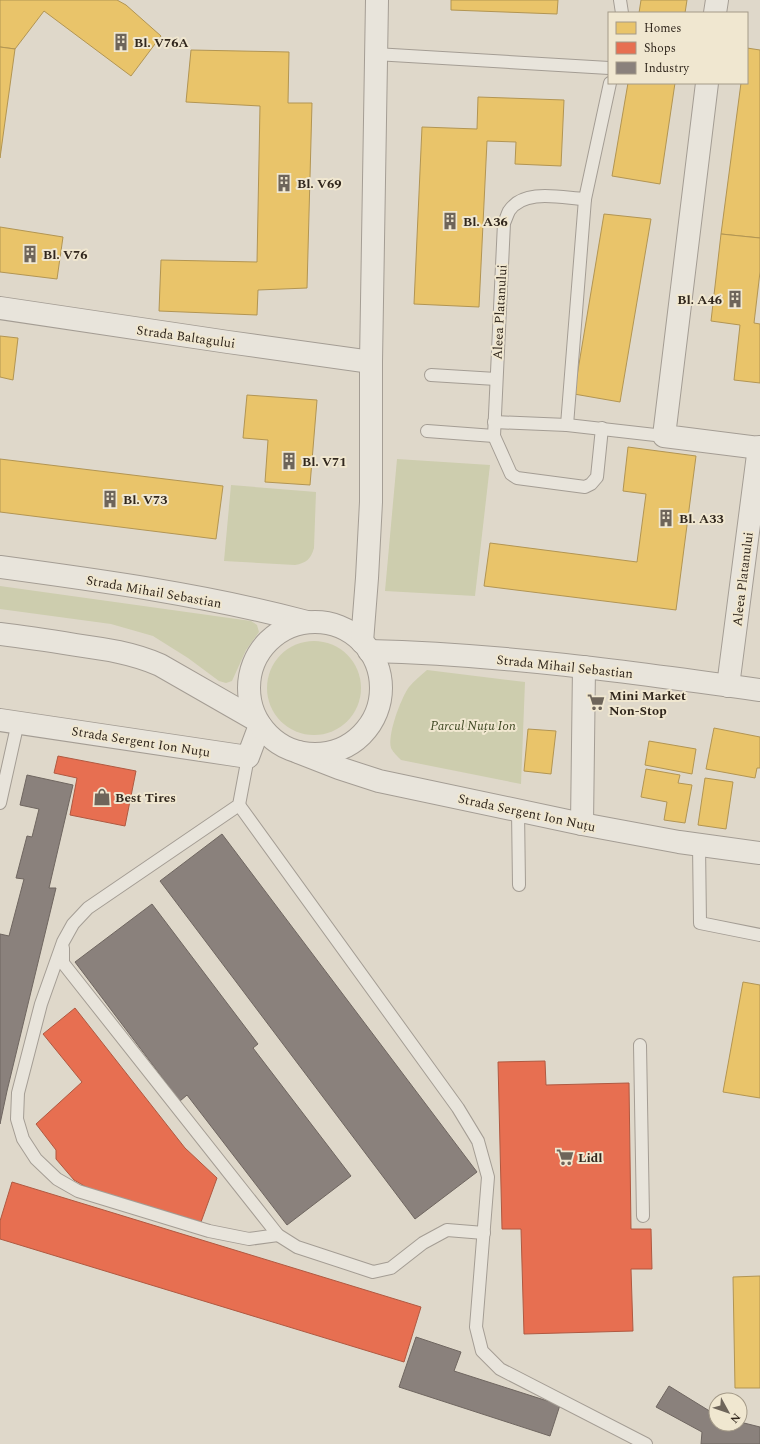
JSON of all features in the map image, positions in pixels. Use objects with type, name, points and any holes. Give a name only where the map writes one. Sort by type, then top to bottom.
[{"type":"street","points":[[366,646],[366,589],[371,502],[371,362],[377,0]]},
{"type":"street","points":[[715,12],[717,0]]},
{"type":"street","points":[[664,436],[707,84]]},
{"type":"street","name":"Strada Baltagului","points":[[0,308],[371,362]]},
{"type":"street","name":"Aleea Platanului","points":[[664,436],[759,448],[728,686]]},
{"type":"street","name":"Strada Mihail Sebastian","points":[[0,567],[137,586],[317,622]]},
{"type":"street","points":[[248,757],[258,723],[249,700],[249,678],[255,657],[269,640],[286,628],[341,617],[352,608],[366,589]]},
{"type":"street","points":[[0,634],[100,648],[145,658],[160,665],[258,723],[273,740],[283,746],[298,752],[320,754],[340,749],[358,738],[372,721],[380,701],[380,680],[375,659],[366,646],[346,629],[317,622]]},
{"type":"street","name":"Strada Mihail Sebastian","points":[[366,646],[584,667],[760,690]]},
{"type":"street","points":[[582,824],[584,667]]},
{"type":"street","name":"Strada Sergent Ion Nuțu","points":[[9,721],[248,757]]},
{"type":"street","name":"Strada Sergent Ion Nuțu","points":[[298,752],[339,768],[379,781],[582,824],[699,845],[760,853]]},
{"type":"lane","points":[[620,0],[622,12]]},
{"type":"lane","points":[[376,54],[608,68]]},
{"type":"lane","points":[[566,425],[584,199],[610,84]]},
{"type":"lane","name":"Aleea Platanului","points":[[584,199],[539,196],[528,198],[516,204],[509,211],[504,223],[494,422],[566,425],[664,436]]},
{"type":"lane","points":[[431,375],[496,379]]},
{"type":"lane","points":[[494,422],[494,436],[511,474],[517,478],[585,487],[592,484],[597,477],[602,428]]},
{"type":"lane","points":[[426,431],[494,436]]},
{"type":"lane","points":[[0,803],[9,721]]},
{"type":"lane","points":[[248,757],[239,805],[88,908],[73,924],[62,942],[41,1004],[18,1093],[17,1119],[23,1138],[36,1159],[57,1179],[78,1191],[209,1231],[249,1239],[278,1235]]},
{"type":"lane","points":[[239,805],[458,1108],[478,1142],[488,1177],[476,1327],[482,1350],[500,1369],[646,1444]]},
{"type":"lane","points":[[518,811],[519,885]]},
{"type":"lane","points":[[699,845],[700,923],[760,935]]},
{"type":"lane","points":[[62,942],[64,963],[278,1235],[297,1247],[373,1272],[391,1268],[424,1243],[447,1230],[484,1233]]},
{"type":"lane","points":[[640,1045],[643,1216]]},
{"type":"green space","points":[[397,459],[490,465],[475,596],[385,591]]},
{"type":"green space","points":[[231,485],[316,492],[314,548],[308,560],[295,565],[224,561]]},
{"type":"green space","points":[[0,586],[251,621],[257,625],[259,632],[246,650],[232,681],[226,683],[219,681],[188,658],[153,636],[111,624],[0,609]]},
{"type":"green space","points":[[314,641],[332,644],[347,655],[358,670],[361,688],[358,706],[347,721],[332,732],[314,735],[296,732],[281,721],[270,706],[267,688],[270,670],[281,655],[296,644]]},
{"type":"green space","name":"Parcul Nuțu Ion","points":[[427,670],[525,682],[521,784],[401,760],[394,753],[390,742],[399,708],[409,687]]},
{"type":"building: Homes","name":"Bl. V76A","points":[[0,0],[117,0],[126,5],[161,36],[131,76],[44,11],[15,49],[0,47]]},
{"type":"building: Homes","points":[[451,0],[558,0],[557,14],[451,10]]},
{"type":"building: Homes","points":[[641,0],[687,0],[685,12],[639,12]]},
{"type":"building: Homes","points":[[0,47],[15,49],[0,158]]},
{"type":"building: Homes","points":[[748,48],[760,50],[760,238],[721,234],[741,84],[748,84]]},
{"type":"building: Homes","name":"Bl. V69","points":[[191,50],[289,52],[288,103],[312,103],[307,288],[258,290],[257,315],[159,311],[161,260],[257,262],[260,106],[186,102]]},
{"type":"building: Homes","points":[[628,84],[675,84],[660,184],[612,176]]},
{"type":"building: Homes","name":"Bl. A36","points":[[478,97],[564,100],[561,166],[515,164],[516,142],[487,141],[479,307],[414,304],[422,127],[477,129]]},
{"type":"building: Homes","points":[[604,214],[651,219],[620,402],[574,394]]},
{"type":"building: Homes","name":"Bl. V76","points":[[0,227],[63,237],[57,279],[0,272]]},
{"type":"building: Homes","name":"Bl. A46","points":[[721,234],[760,238],[760,272],[754,323],[760,324],[760,383],[734,380],[740,325],[711,321]]},
{"type":"building: Homes","points":[[0,336],[18,338],[13,380],[0,377]]},
{"type":"building: Homes","name":"Bl. V71","points":[[247,395],[317,400],[310,485],[265,482],[268,440],[243,438]]},
{"type":"building: Homes","name":"Bl. A33","points":[[628,447],[696,456],[676,610],[484,586],[490,543],[637,562],[646,494],[623,491]]},
{"type":"building: Homes","name":"Bl. V73","points":[[0,459],[223,486],[216,539],[0,512]]},
{"type":"building: Homes","points":[[714,728],[760,737],[760,768],[757,768],[755,778],[706,769]]},
{"type":"building: Homes","points":[[528,729],[556,731],[551,774],[524,771]]},
{"type":"building: Homes","points":[[649,741],[696,749],[692,774],[645,765]]},
{"type":"building: Homes","points":[[646,769],[680,775],[678,783],[692,785],[685,823],[664,820],[667,802],[641,797]]},
{"type":"building: Homes","points":[[705,778],[733,782],[726,829],[698,825]]},
{"type":"building: Homes","points":[[743,982],[760,985],[760,1098],[723,1092]]},
{"type":"building: Homes","points":[[760,1276],[760,1388],[735,1388],[733,1277]]},
{"type":"building: Shops","name":"Best Tires","points":[[58,756],[136,771],[125,826],[70,815],[77,778],[54,773]]},
{"type":"building: Shops","points":[[75,1008],[185,1148],[217,1178],[201,1222],[88,1188],[74,1180],[56,1159],[56,1150],[36,1124],[82,1082],[43,1034]]},
{"type":"building: Shops","name":"Lidl","points":[[545,1061],[546,1085],[629,1083],[631,1229],[651,1229],[652,1269],[631,1269],[633,1331],[524,1334],[521,1229],[502,1229],[498,1062]]},
{"type":"building: Shops","points":[[12,1182],[421,1307],[404,1362],[0,1239],[0,1221]]},
{"type":"building: Industry","points":[[27,775],[73,785],[49,888],[56,888],[0,1124],[0,934],[9,936],[24,879],[16,878],[27,836],[32,837],[39,809],[20,805]]},
{"type":"building: Industry","points":[[222,834],[477,1172],[415,1219],[160,881]]},
{"type":"building: Industry","points":[[152,904],[258,1044],[253,1048],[351,1176],[287,1225],[187,1095],[180,1101],[75,962]]},
{"type":"building: Industry","points":[[416,1337],[461,1352],[454,1371],[560,1405],[550,1436],[399,1387]]},
{"type":"building: Industry","points":[[669,1386],[708,1410],[708,1432],[748,1432],[748,1424],[760,1427],[760,1444],[701,1444],[702,1432],[656,1407]]},
{"type":"place","name":"Bl. V76A","points":[[121,42]]},
{"type":"place","name":"Bl. V69","points":[[284,183]]},
{"type":"place","name":"Bl. A36","points":[[450,221]]},
{"type":"place","name":"Bl. V76","points":[[30,254]]},
{"type":"place","name":"Bl. A46","points":[[735,299]]},
{"type":"place","name":"Bl. V71","points":[[289,461]]},
{"type":"place","name":"Bl. V73","points":[[110,499]]},
{"type":"place","name":"Bl. A33","points":[[666,518]]},
{"type":"place","name":"Mini Market Non-Stop","points":[[596,702]]},
{"type":"place","name":"Best Tires","points":[[102,797]]},
{"type":"place","name":"Lidl","points":[[565,1157]]}]
